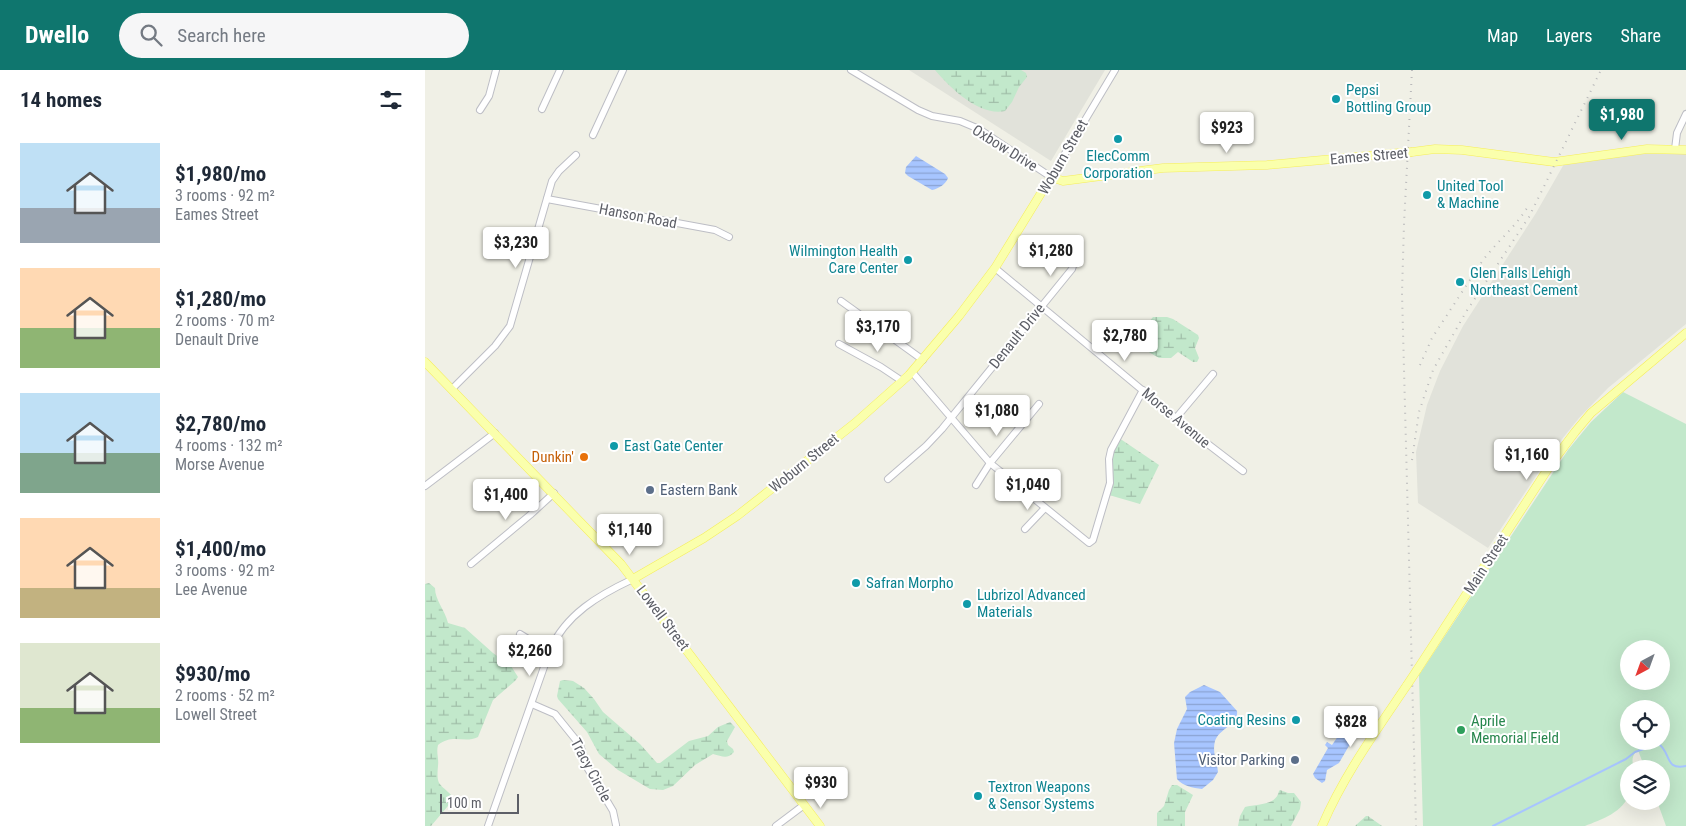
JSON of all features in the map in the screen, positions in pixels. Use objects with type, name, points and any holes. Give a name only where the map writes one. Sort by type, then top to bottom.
[{"type":"main road","name":"Eames Street","points":[[1051,177],[1063,181],[1163,168],[1267,165],[1435,149],[1462,150],[1542,162],[1557,162],[1639,150],[1686,150]]},
{"type":"main road","name":"Woburn Street","points":[[633,579],[697,542],[737,516],[855,423],[903,381],[923,360],[995,268],[1051,177]]},
{"type":"main road","name":"Main Street","points":[[1322,826],[1350,771],[1551,464],[1575,432],[1608,398],[1686,333]]},
{"type":"main road","name":"Lowell Street","points":[[425,362],[614,556],[820,826]]},
{"type":"street","points":[[480,110],[489,96],[496,70]]},
{"type":"street","points":[[542,109],[560,70]]},
{"type":"street","points":[[593,135],[623,70]]},
{"type":"street","name":"Oxbow Drive","points":[[851,70],[918,110],[932,116],[960,121],[979,129],[1051,177]]},
{"type":"street","name":"Woburn Street","points":[[1051,177],[1115,70]]},
{"type":"street","points":[[1675,149],[1677,133],[1686,114]]},
{"type":"street","points":[[452,389],[495,346],[509,326],[554,178],[576,155]]},
{"type":"street","name":"Hanson Road","points":[[547,198],[715,230],[729,237]]},
{"type":"street","name":"Denault Drive","points":[[888,479],[931,441],[951,418],[1072,269],[1075,254]]},
{"type":"street","name":"Morse Avenue","points":[[995,268],[1243,471]]},
{"type":"street","points":[[841,302],[923,360]]},
{"type":"street","points":[[839,344],[881,366],[903,381]]},
{"type":"street","points":[[912,372],[990,463],[1089,543],[1092,543],[1093,540],[1109,483],[1110,452],[1143,390]]},
{"type":"street","points":[[1176,418],[1213,374]]},
{"type":"street","points":[[976,486],[990,463],[1039,404]]},
{"type":"street","points":[[425,486],[495,433]]},
{"type":"street","points":[[471,564],[554,493]]},
{"type":"street","points":[[1025,529],[1045,508]]},
{"type":"street","name":"Woburn Street","points":[[488,826],[549,652],[560,630],[579,611],[593,601],[633,579]]},
{"type":"street","points":[[520,634],[549,652]]},
{"type":"street","name":"Tracy Circle","points":[[532,704],[555,714],[580,745],[588,769],[613,811],[616,825]]},
{"type":"street","points":[[776,826],[804,805]]},
{"type":"shaded area","points":[[909,70],[1105,70],[1051,161]]},
{"type":"shaded area","points":[[1642,153],[1686,154],[1686,324],[1608,388],[1579,418],[1554,449],[1488,548],[1418,503],[1416,452],[1427,405],[1440,371],[1463,326],[1536,213],[1564,164]]},
{"type":"green space","points":[[935,70],[1021,70],[1026,73],[1027,77],[1005,111],[995,112],[985,110],[966,99]]},
{"type":"green space","points":[[1153,317],[1173,319],[1198,335],[1199,338],[1195,348],[1199,358],[1197,362],[1193,362],[1178,352],[1171,358],[1159,358],[1147,351],[1145,333]]},
{"type":"green space","points":[[1623,392],[1686,424],[1686,826],[1666,826],[1660,810],[1670,810],[1670,760],[1642,760],[1638,750],[1634,754],[1633,760],[1620,760],[1620,808],[1598,821],[1585,826],[1423,826],[1419,675],[1568,450],[1591,422]]},
{"type":"green space","points":[[1119,438],[1159,465],[1140,504],[1109,495],[1111,459]]},
{"type":"green space","points":[[429,583],[435,588],[448,623],[465,628],[511,666],[518,677],[493,700],[478,737],[468,740],[454,739],[443,741],[438,745],[438,781],[453,797],[453,800],[431,826],[425,826],[425,584]]},
{"type":"green space","points":[[560,681],[573,681],[584,688],[603,712],[640,744],[657,763],[660,763],[689,741],[708,736],[718,727],[730,722],[735,727],[727,741],[734,752],[727,757],[713,754],[695,765],[673,786],[663,790],[650,789],[618,770],[599,754],[587,732],[558,699]]},
{"type":"green space","points":[[1172,785],[1177,785],[1193,795],[1185,812],[1185,826],[1157,826],[1157,813],[1164,806]]},
{"type":"green space","points":[[1280,790],[1294,793],[1301,802],[1300,809],[1291,826],[1238,826],[1240,816],[1245,807],[1270,802],[1277,796]]},
{"type":"green space","points":[[1368,816],[1382,826],[1355,826]]},
{"type":"water","points":[[916,156],[945,174],[948,178],[945,182],[932,190],[908,176],[905,173],[906,167]]},
{"type":"water","points":[[1204,685],[1220,692],[1237,711],[1237,716],[1220,733],[1215,741],[1214,753],[1218,772],[1213,780],[1202,789],[1185,785],[1177,779],[1174,743],[1177,729],[1187,709],[1185,697],[1190,692]]},
{"type":"water","points":[[1341,708],[1348,719],[1359,716],[1364,720],[1339,763],[1327,770],[1325,781],[1322,783],[1313,774],[1328,748],[1325,745],[1327,742],[1332,745],[1345,726],[1347,726]]},
{"type":"waterway","points":[[1493,826],[1626,759],[1635,752],[1655,745],[1659,744],[1663,748],[1671,764],[1679,767],[1686,766]]},
{"type":"railway","points":[[1412,70],[1402,293],[1416,826]]},
{"type":"railway","points":[[1412,460],[1419,412],[1433,370],[1466,312],[1529,217],[1601,70]]},
{"type":"railway","points":[[1420,365],[1432,338],[1481,263],[1527,208]]},
{"type":"place","name":"Pepsi Bottling Group","points":[[1336,99]]},
{"type":"place","name":"ElecComm Corporation","points":[[1118,139]]},
{"type":"place","name":"United Tool & Machine","points":[[1427,195]]},
{"type":"place","name":"Wilmington Health Care Center","points":[[908,260]]},
{"type":"place","name":"Glen Falls Lehigh Northeast Cement","points":[[1460,282]]},
{"type":"place","name":"East Gate Center","points":[[614,446]]},
{"type":"place","name":"Dunkin'","points":[[584,457]]},
{"type":"place","name":"Eastern Bank","points":[[650,490]]},
{"type":"place","name":"Safran Morpho","points":[[856,583]]},
{"type":"place","name":"Lubrizol Advanced Materials","points":[[967,604]]},
{"type":"place","name":"Coating Resins","points":[[1296,720]]},
{"type":"place","name":"Aprile Memorial Field","points":[[1461,730]]},
{"type":"place","name":"Visitor Parking","points":[[1295,760]]},
{"type":"place","name":"Textron Weapons & Sensor Systems","points":[[978,796]]}]
